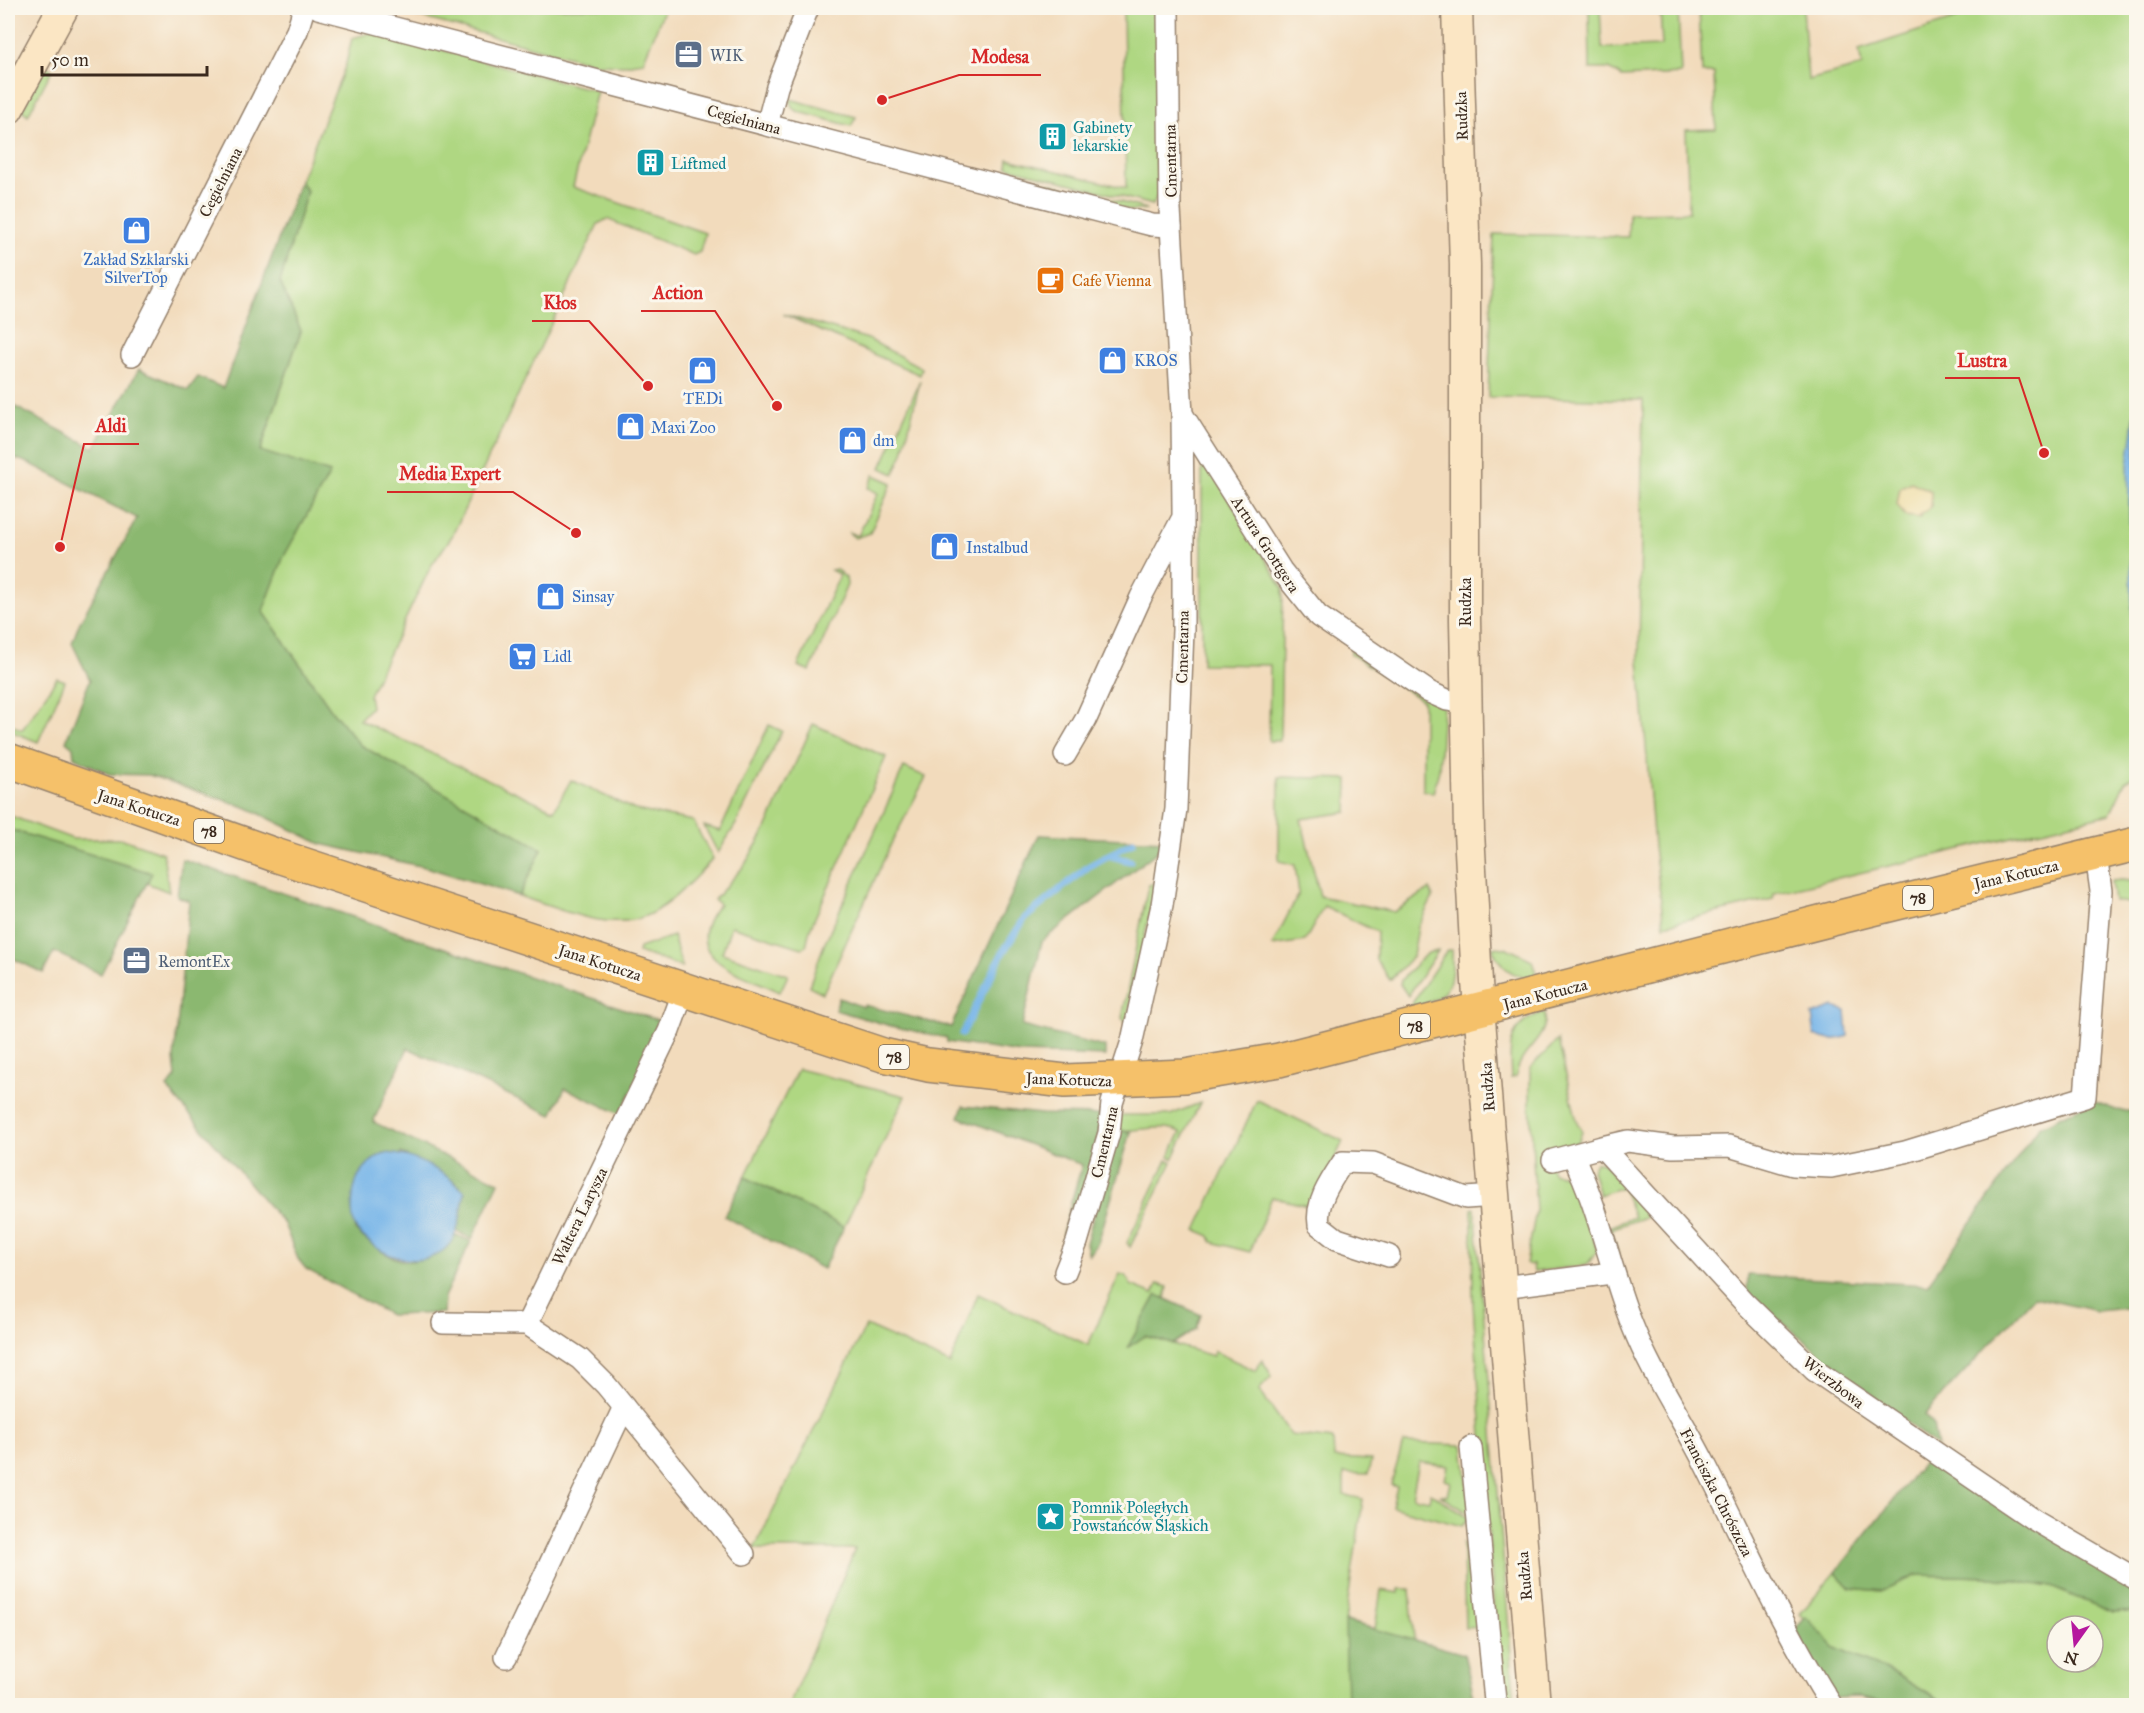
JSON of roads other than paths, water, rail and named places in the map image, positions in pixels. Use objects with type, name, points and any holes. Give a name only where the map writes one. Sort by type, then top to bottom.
[{"type":"main road","name":"Jana Kotucza","points":[[12,763],[274,855],[833,1040],[928,1065],[1031,1079],[1120,1080],[1185,1076],[1256,1065],[2119,849]]},
{"type":"street","name":"Cegielniana","points":[[132,355],[297,31],[304,8]]},
{"type":"street","name":"Cegielniana","points":[[318,8],[1136,221],[1171,226]]},
{"type":"street","points":[[767,125],[777,87],[808,8]]},
{"type":"street","name":"Cmentarna","points":[[1065,1272],[1077,1242],[1108,1133],[1112,1103],[1129,1056],[1152,959],[1169,862],[1179,763],[1183,630],[1182,414],[1171,226],[1168,8]]},
{"type":"street","name":"Rudzka","points":[[1457,8],[1465,265],[1466,703],[1470,842],[1480,1010],[1535,1706]]},
{"type":"street","points":[[8,109],[52,16]]},
{"type":"street","name":"Artura Grottgera","points":[[1182,414],[1281,570],[1318,616],[1429,692],[1446,700],[1466,703]]},
{"type":"street","points":[[1065,755],[1086,719],[1141,597],[1183,518]]},
{"type":"street","points":[[1502,1287],[1612,1273],[1598,1219],[1563,1158],[1628,1141],[1673,1147],[1729,1146],[1793,1166],[1831,1167],[1905,1152],[2085,1097],[2101,891],[2119,849]]},
{"type":"street","name":"Waltera Larysza","points":[[526,1324],[669,1031],[684,990]]},
{"type":"street","name":"Wierzbowa","points":[[1602,1147],[1744,1302],[1814,1370],[2033,1519],[2136,1580]]},
{"type":"street","points":[[1389,1256],[1337,1239],[1319,1225],[1319,1211],[1326,1192],[1343,1162],[1373,1163],[1466,1198],[1495,1196]]},
{"type":"street","name":"Franciszka Chrószcza","points":[[1612,1273],[1634,1330],[1673,1407],[1704,1460],[1787,1629],[1832,1706]]},
{"type":"street","points":[[443,1323],[526,1324],[580,1359],[624,1407],[744,1554]]},
{"type":"street","points":[[506,1657],[624,1407]]},
{"type":"street","points":[[1472,1447],[1495,1701],[1499,1706]]},
{"type":"water","points":[[2136,408],[2136,751],[2128,464]]},
{"type":"water","points":[[1834,1007],[1846,1011],[1848,1036],[1831,1039],[1815,1035],[1812,1015]]},
{"type":"water","points":[[384,1153],[406,1156],[428,1165],[448,1177],[465,1192],[456,1233],[449,1245],[439,1254],[415,1260],[402,1258],[377,1248],[356,1229],[352,1207],[356,1181],[367,1165]]},
{"type":"waterway","points":[[962,1034],[1003,952],[1025,918],[1089,866],[1133,842]]},
{"type":"waterway","points":[[1108,855],[1130,861]]},
{"type":"place","name":"WIK","points":[[689,55]]},
{"type":"place","name":"Modesa","points":[[882,100]]},
{"type":"place","name":"Gabinety lekarskie","points":[[1052,136]]},
{"type":"place","name":"Liftmed","points":[[650,163]]},
{"type":"place","name":"Zakład Szklarski SilverTop","points":[[136,231]]},
{"type":"place","name":"Cafe Vienna","points":[[1051,280]]},
{"type":"place","name":"KROS","points":[[1113,360]]},
{"type":"place","name":"TEDi","points":[[703,370]]},
{"type":"place","name":"Kłos","points":[[648,386]]},
{"type":"place","name":"Action","points":[[777,406]]},
{"type":"place","name":"Maxi Zoo","points":[[630,427]]},
{"type":"place","name":"dm","points":[[852,440]]},
{"type":"place","name":"Lustra","points":[[2044,453]]},
{"type":"place","name":"Media Expert","points":[[576,533]]},
{"type":"place","name":"Aldi","points":[[60,547]]},
{"type":"place","name":"Instalbud","points":[[945,547]]},
{"type":"place","name":"Sinsay","points":[[551,596]]},
{"type":"place","name":"Lidl","points":[[522,656]]},
{"type":"place","name":"RemontEx","points":[[137,961]]},
{"type":"place","name":"Pomnik Poległych Powstańców Śląskich","points":[[1051,1516]]}]
